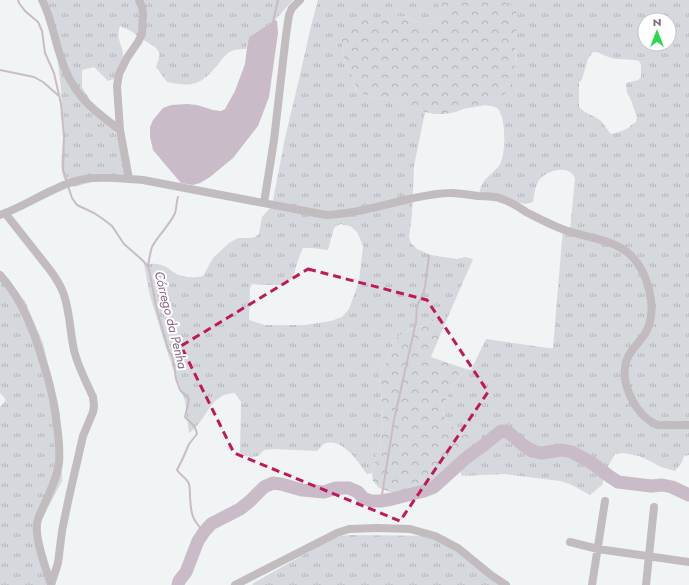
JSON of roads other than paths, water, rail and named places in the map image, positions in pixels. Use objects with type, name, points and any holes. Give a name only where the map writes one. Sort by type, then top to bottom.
[{"type":"street","points":[[42,0],[49,14],[60,57],[71,82],[88,105],[120,130]]},
{"type":"street","points":[[129,179],[120,130],[117,86],[119,74],[142,34],[143,14],[139,0]]},
{"type":"street","points":[[264,203],[274,140],[286,35],[292,8],[300,0]]},
{"type":"street","points":[[51,585],[58,563],[62,531],[83,436],[93,412],[94,401],[75,354],[62,290],[50,270],[2,214],[67,184],[83,179],[143,180],[326,215],[345,214],[440,193],[494,197],[508,202],[543,221],[564,230],[609,242],[618,246],[634,258],[641,268],[652,302],[650,323],[646,332],[627,358],[625,365],[624,374],[630,396],[642,414],[653,423],[658,425],[689,425]]},
{"type":"street","points":[[0,276],[16,296],[32,329],[51,390],[56,414],[59,463],[54,486],[39,516],[37,525],[40,549],[51,585]]},
{"type":"street","points":[[592,585],[605,501]]},
{"type":"street","points":[[646,585],[654,507]]},
{"type":"street","points":[[235,585],[349,529],[377,528],[410,529],[435,536],[458,548],[491,575],[506,585]]},
{"type":"street","points":[[570,542],[598,549],[689,562]]},
{"type":"waterway","points":[[18,0],[25,11],[38,22],[42,31],[45,53],[54,73],[61,104],[64,137],[63,170],[67,182]]},
{"type":"waterway","points":[[273,22],[278,0]]},
{"type":"waterway","name":"Córrego da Penha","points":[[0,70],[34,77],[43,82],[59,96]]},
{"type":"waterway","name":"Córrego da Penha","points":[[68,186],[72,198],[77,205],[94,213],[112,226],[124,244],[148,266],[156,306],[168,349],[173,358],[176,379],[180,390],[189,399],[185,417],[194,426],[197,434],[189,444],[177,470],[189,484],[193,516],[197,524],[204,532]]},
{"type":"waterway","points":[[148,266],[152,247],[173,217],[176,211],[178,197]]},
{"type":"waterway","points":[[381,501],[394,420],[416,322],[417,306],[425,287],[429,256]]},
{"type":"waterway","points":[[178,585],[179,581],[186,572],[198,541],[211,524],[240,509],[264,487],[273,483],[302,490],[324,492],[336,488],[349,488],[358,492],[363,498],[371,501],[392,499],[434,487],[466,458],[501,431],[508,432],[532,451],[541,453],[562,450],[572,452],[592,463],[618,482],[651,486],[662,485],[672,487],[689,495]]}]
